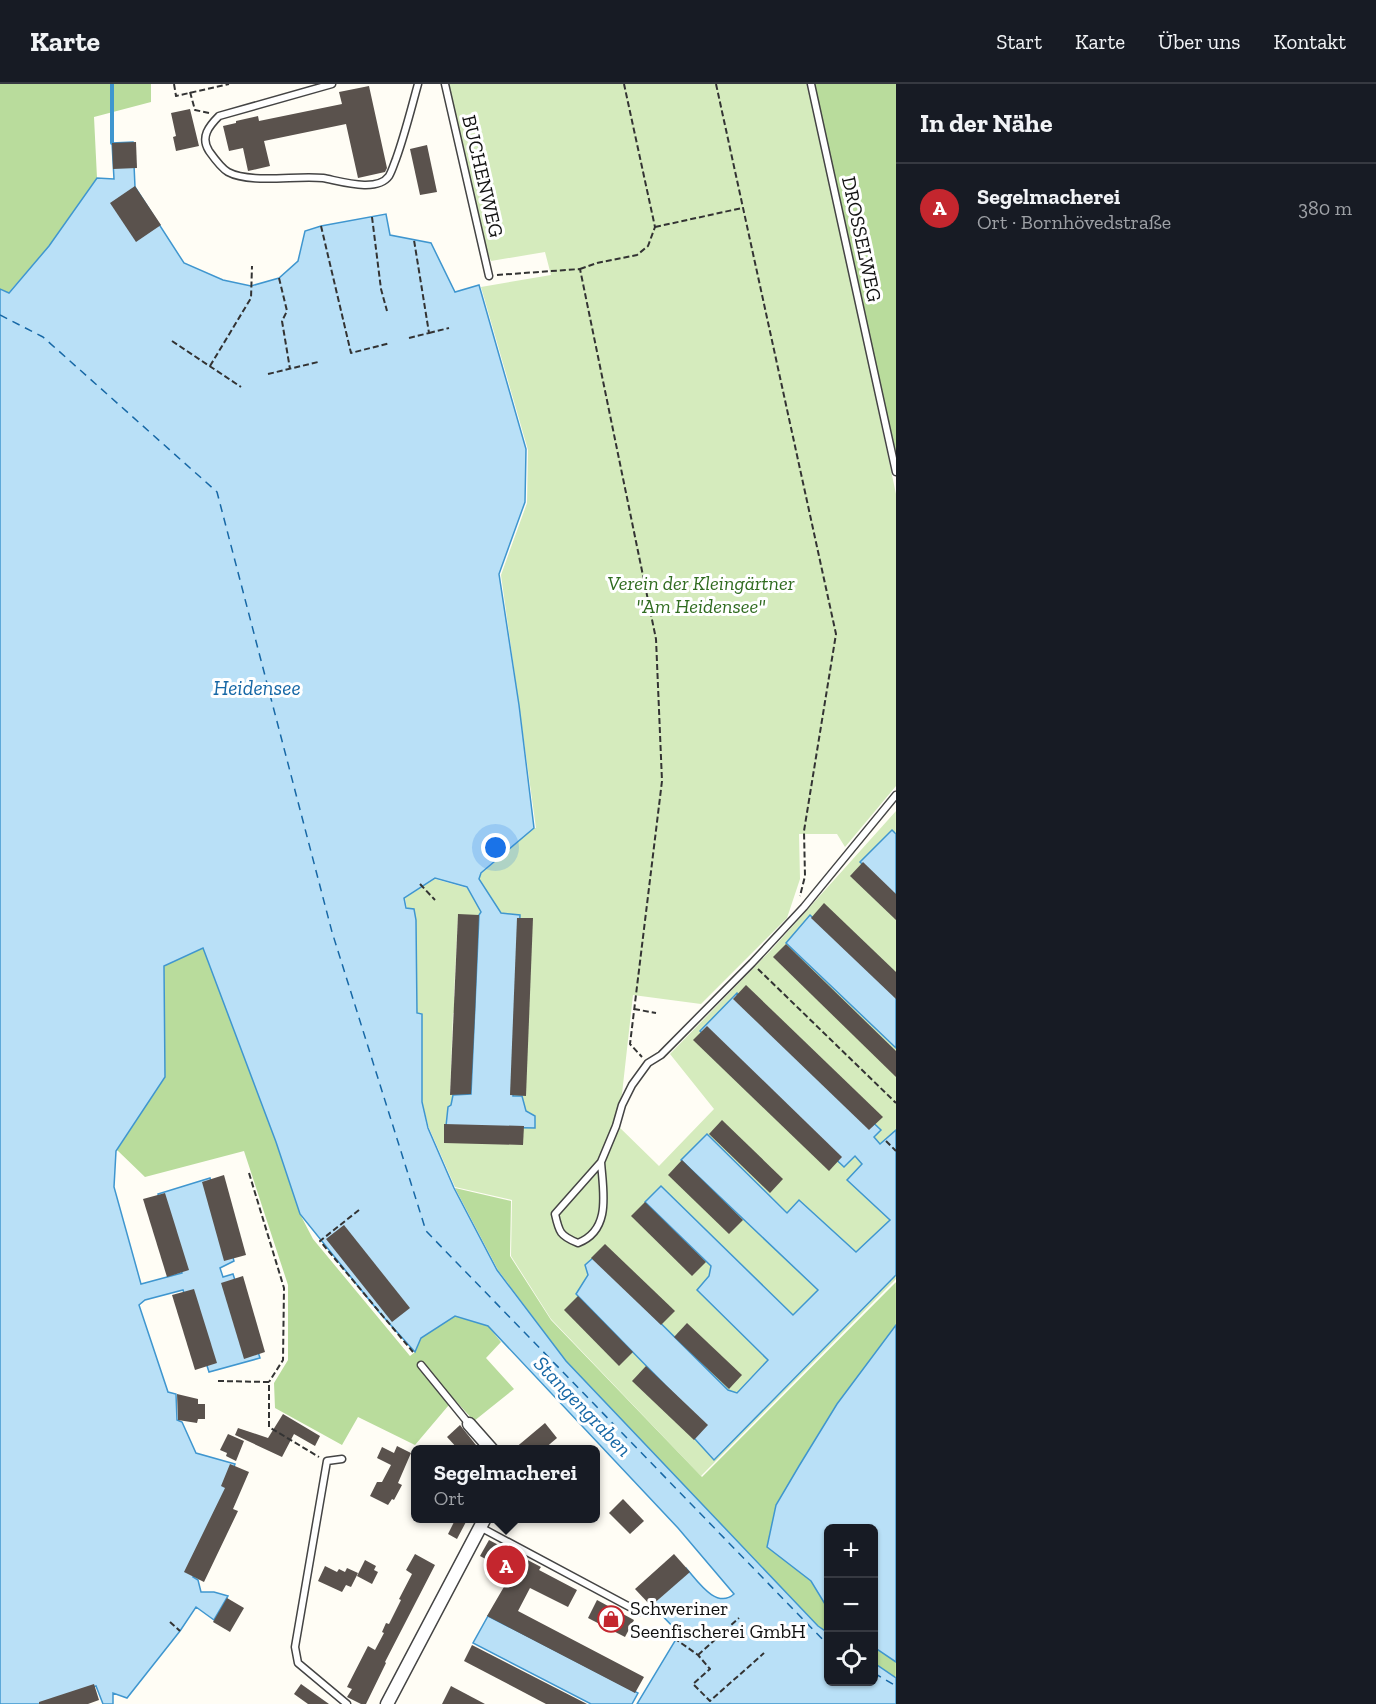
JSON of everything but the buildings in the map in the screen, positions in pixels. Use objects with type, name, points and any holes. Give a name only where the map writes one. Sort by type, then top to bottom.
[{"type":"street","points":[[469,1424],[488,1445]]},
{"type":"street","points":[[387,1704],[483,1523]]},
{"type":"lane","points":[[332,84],[219,116],[206,134],[207,148],[214,159],[228,172],[249,178],[296,177],[364,185],[381,182],[389,176],[400,148],[418,84]]},
{"type":"lane","name":"BUCHENWEG","points":[[445,84],[489,276]]},
{"type":"lane","name":"DROSSELWEG","points":[[811,84],[896,472]]},
{"type":"lane","points":[[601,1162],[604,1208],[600,1224],[588,1239],[578,1243],[565,1238],[558,1229],[555,1214],[601,1162],[622,1105],[632,1085],[648,1063],[661,1055],[804,907],[896,795]]},
{"type":"lane","points":[[421,1365],[469,1424]]},
{"type":"lane","points":[[342,1459],[327,1461],[295,1647],[298,1663],[347,1704]]},
{"type":"lane","points":[[483,1523],[639,1612]]},
{"type":"path","points":[[174,84],[176,96],[230,84]]},
{"type":"path","points":[[489,276],[580,269],[637,255],[648,246],[656,227],[624,84]]},
{"type":"path","points":[[716,84],[836,634],[804,831],[804,876],[800,900],[804,907]]},
{"type":"path","points":[[190,93],[195,110],[219,116]]},
{"type":"path","points":[[656,227],[742,208]]},
{"type":"path","points":[[372,217],[381,289],[387,311]]},
{"type":"path","points":[[321,226],[351,353],[390,343]]},
{"type":"path","points":[[414,240],[429,333]]},
{"type":"path","points":[[210,366],[251,298],[252,266]]},
{"type":"path","points":[[580,269],[656,639],[662,782],[630,1044],[648,1063]]},
{"type":"path","points":[[279,278],[286,311],[282,321],[290,369]]},
{"type":"path","points":[[409,338],[449,328]]},
{"type":"path","points":[[172,341],[241,387]]},
{"type":"path","points":[[268,374],[318,362]]},
{"type":"path","points":[[420,885],[435,900]]},
{"type":"path","points":[[752,963],[896,1103]]},
{"type":"path","points":[[634,1009],[656,1013]]},
{"type":"path","points":[[886,1141],[896,1151]]},
{"type":"path","points":[[249,1173],[284,1288],[283,1360],[269,1382],[269,1427],[327,1461]]},
{"type":"path","points":[[359,1210],[320,1241],[413,1352]]},
{"type":"path","points":[[218,1381],[269,1382]]},
{"type":"path","points":[[698,1655],[739,1618]]},
{"type":"path","points":[[170,1622],[180,1631]]},
{"type":"path","points":[[674,1638],[698,1655],[710,1669],[693,1684],[710,1701],[764,1653]]},
{"type":"green space","points":[[0,84],[151,84],[151,102],[94,117],[97,178],[49,246],[8,293],[0,289]]},
{"type":"green space","name":"Verein der Kleingärtner \"Am Heidensee\"","points":[[449,84],[809,84],[896,494],[896,786],[845,847],[837,834],[799,834],[800,879],[787,918],[701,1004],[633,995],[622,1094],[614,1122],[659,1166],[714,1109],[670,1054],[773,948],[896,811],[896,1279],[701,1476],[551,1319],[511,1256],[512,1200],[455,1187],[429,1128],[422,1102],[422,1014],[417,1013],[416,920],[414,909],[407,908],[405,898],[435,879],[467,888],[482,912],[479,915],[458,915],[451,1105],[526,1111],[522,1096],[513,1096],[517,1015],[501,913],[479,879],[481,874],[536,828],[501,575],[527,503],[528,450],[481,287],[551,275],[545,252],[491,261],[482,239]]},
{"type":"green space","points":[[813,84],[896,84],[896,462]]},
{"type":"green space","points":[[204,947],[300,1214],[313,1239],[410,1356],[415,1352],[421,1338],[455,1316],[488,1326],[501,1342],[486,1358],[514,1389],[474,1421],[454,1399],[415,1445],[358,1417],[342,1445],[275,1408],[274,1383],[288,1360],[288,1285],[244,1151],[145,1177],[117,1150],[165,1077],[164,966]]},
{"type":"green space","points":[[455,1188],[511,1201],[510,1256],[551,1320],[702,1477],[896,1282],[896,1325],[856,1379],[776,1505],[767,1547],[811,1581],[824,1602],[824,1630],[566,1361],[498,1270]]},
{"type":"green space","points":[[878,1650],[896,1662],[896,1678],[878,1666]]},
{"type":"water","name":"Heidensee","points":[[133,142],[135,187],[184,263],[223,280],[251,286],[279,278],[298,261],[305,231],[386,214],[390,235],[431,243],[455,292],[479,285],[526,449],[525,502],[499,574],[519,705],[534,828],[481,873],[479,879],[501,913],[520,915],[513,1096],[522,1096],[526,1111],[535,1116],[535,1128],[446,1126],[448,1107],[451,1105],[453,1095],[471,1094],[479,915],[481,912],[467,887],[435,878],[404,898],[406,908],[414,909],[416,920],[417,1013],[422,1014],[422,1102],[428,1128],[454,1188],[497,1270],[566,1361],[824,1630],[824,1686],[878,1686],[878,1666],[896,1678],[896,1704],[637,1704],[678,1636],[676,1630],[649,1602],[686,1568],[707,1592],[714,1596],[727,1598],[734,1594],[678,1528],[488,1326],[455,1316],[421,1338],[415,1352],[379,1312],[300,1214],[276,1142],[203,948],[164,966],[165,1077],[116,1151],[114,1187],[141,1284],[182,1273],[158,1194],[210,1178],[234,1261],[220,1268],[223,1277],[233,1274],[260,1358],[209,1372],[183,1290],[145,1300],[139,1305],[168,1392],[176,1394],[177,1420],[182,1422],[196,1453],[235,1464],[222,1500],[228,1504],[193,1577],[198,1580],[201,1592],[214,1592],[228,1596],[214,1620],[196,1607],[127,1698],[113,1693],[113,1704],[103,1704],[96,1686],[40,1704],[0,1704],[0,289],[9,293],[49,246],[97,178],[114,179],[112,143]]},
{"type":"water","points":[[892,830],[896,834],[896,896],[860,862]]},
{"type":"water","points":[[810,915],[896,997],[896,1048],[786,943]]},
{"type":"water","points":[[737,993],[881,1130],[874,1137],[880,1144],[896,1130],[896,1275],[714,1460],[694,1438],[705,1426],[576,1294],[588,1275],[585,1265],[594,1257],[728,1390],[737,1393],[768,1360],[697,1290],[709,1276],[711,1266],[645,1202],[661,1186],[793,1315],[818,1290],[681,1160],[707,1134],[787,1213],[799,1200],[856,1252],[890,1220],[847,1180],[862,1164],[855,1156],[844,1167],[700,1031]]},
{"type":"water","points":[[896,1325],[896,1662],[878,1650],[878,1524],[824,1524],[824,1602],[811,1581],[767,1547],[776,1505],[837,1404]]},
{"type":"water","points":[[488,1616],[638,1693],[632,1704],[591,1704],[473,1643]]},
{"type":"waterway","points":[[112,84],[112,143]]},
{"type":"ferry route","points":[[0,315],[43,337],[217,492],[332,932],[426,1231],[824,1641]]},
{"type":"ferry route","points":[[878,1675],[896,1686]]},
{"type":"place","name":"Segelmacherei","points":[[506,1565]]},
{"type":"place","name":"Schweriner Seenfischerei GmbH","points":[[611,1619]]},
{"type":"water label","name":"Stangengraben","points":[[583,1406]]}]
